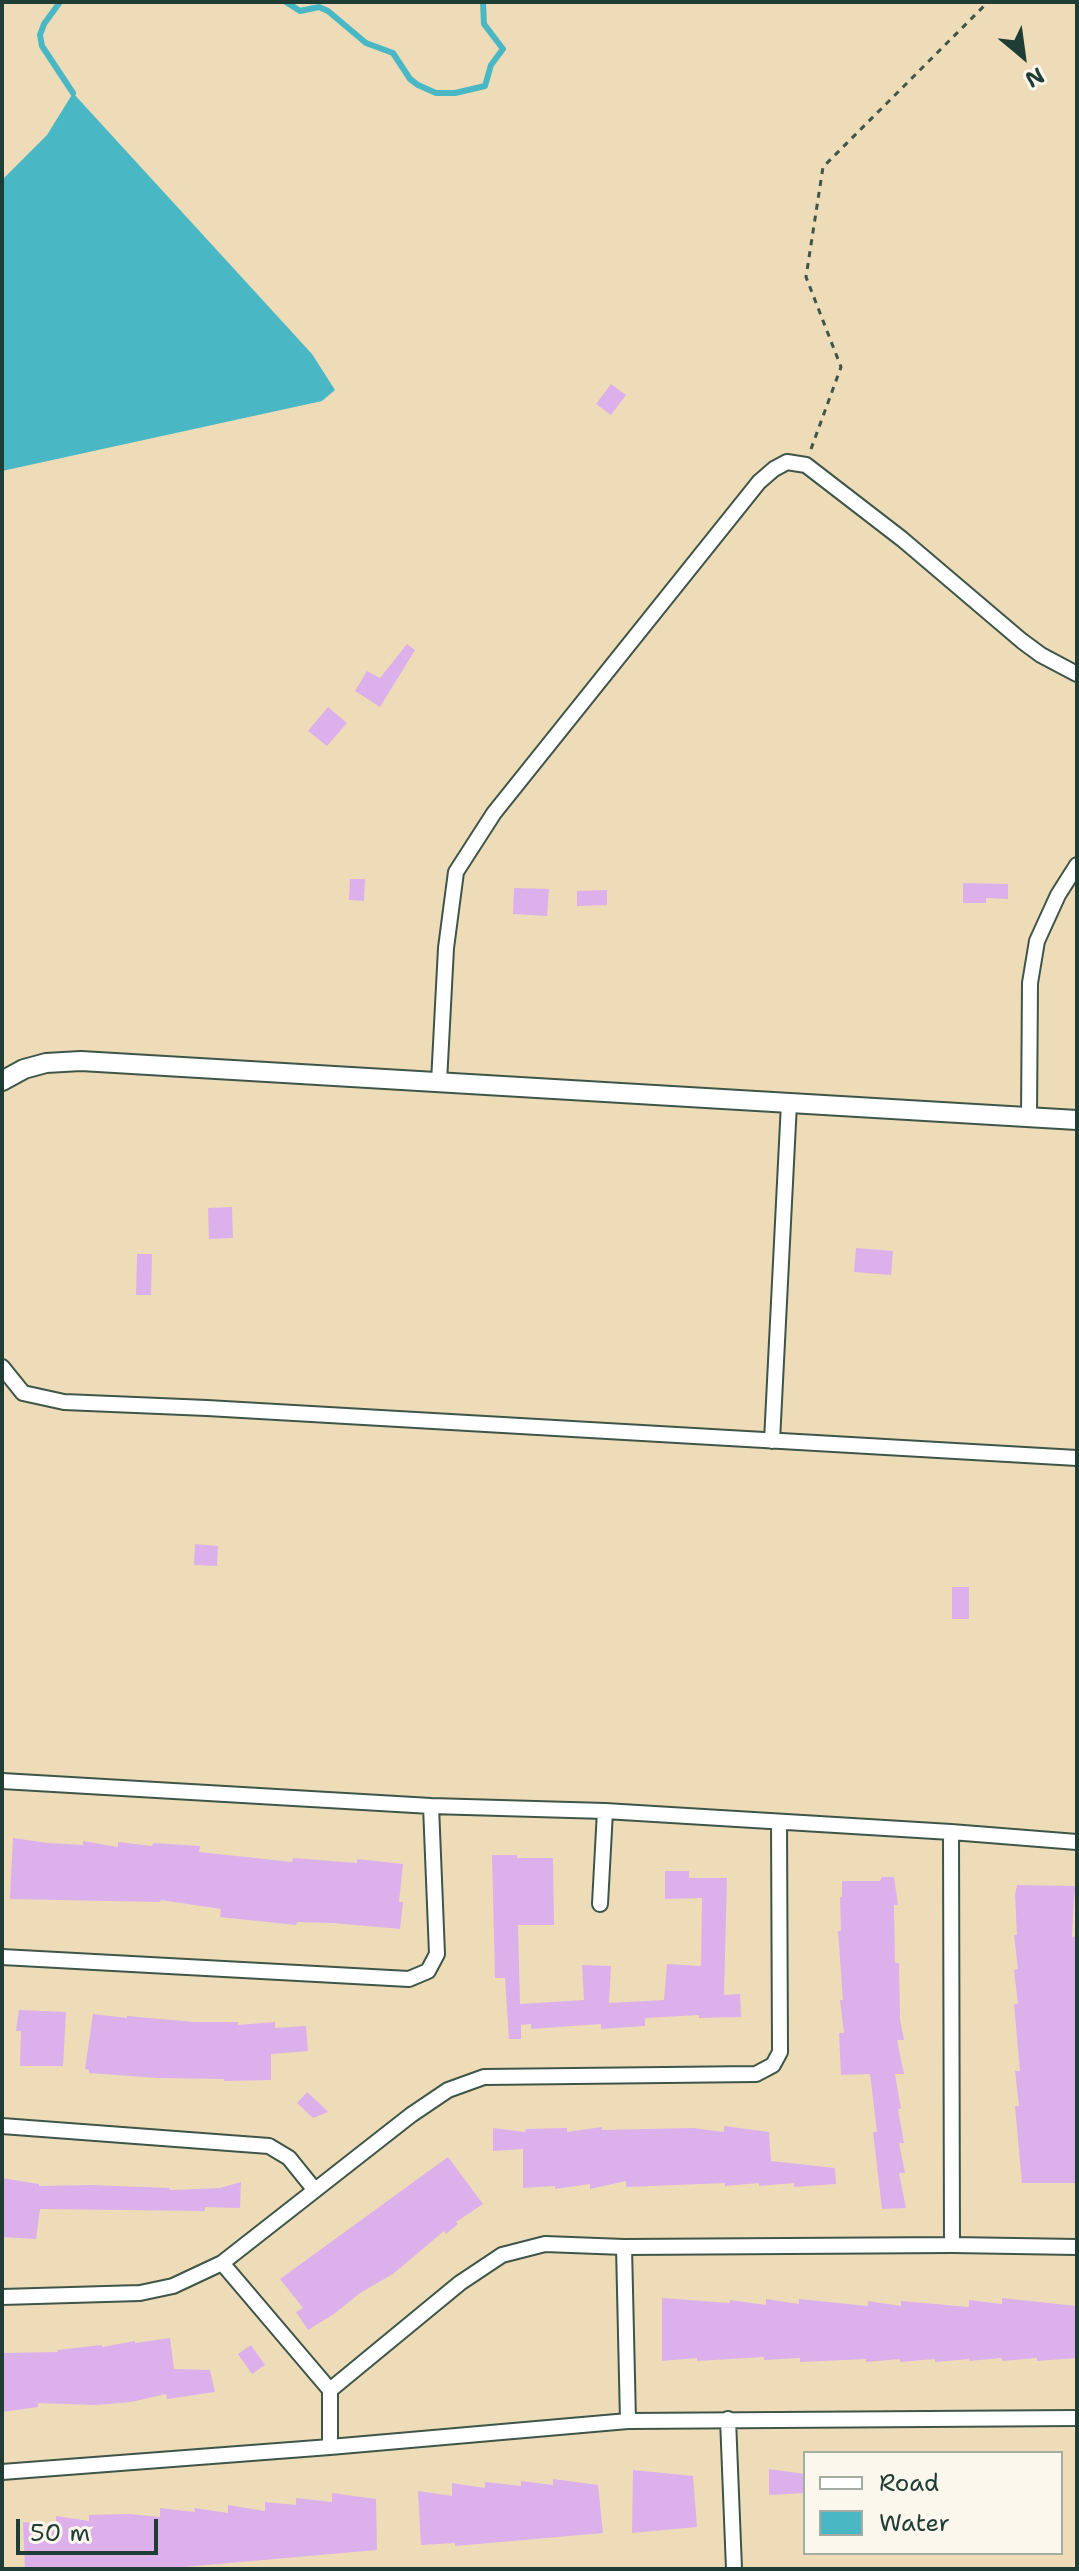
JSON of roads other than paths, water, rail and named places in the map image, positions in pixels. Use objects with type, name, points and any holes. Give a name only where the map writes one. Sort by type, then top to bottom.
[{"type":"street","points":[[439,1082],[446,948],[456,872],[494,813],[759,482],[774,469],[787,462],[806,465],[902,539],[1022,641],[1077,674]]},
{"type":"street","points":[[1029,1117],[1030,983],[1037,941],[1058,895],[1077,865]]},
{"type":"street","points":[[2,1081],[24,1069],[46,1063],[81,1061],[1077,1120]]},
{"type":"street","points":[[772,1441],[789,1103]]},
{"type":"street","points":[[2,1367],[23,1393],[64,1402],[1077,1458]]},
{"type":"street","points":[[2,1781],[431,1806],[605,1811],[1077,1842]]},
{"type":"street","points":[[2,1957],[409,1979],[428,1971],[437,1954],[431,1806]]},
{"type":"street","points":[[600,1904],[605,1811]]},
{"type":"street","points":[[2,2297],[140,2293],[173,2286],[222,2263],[314,2189],[448,2090],[484,2077],[756,2074],[773,2065],[780,2052],[779,1822]]},
{"type":"street","points":[[951,1832],[952,2245]]},
{"type":"street","points":[[2,2126],[269,2146],[289,2158],[314,2189]]},
{"type":"street","points":[[330,2390],[460,2283],[502,2255],[545,2244],[624,2247],[1077,2247]]},
{"type":"street","points":[[624,2247],[628,2421]]},
{"type":"street","points":[[222,2263],[330,2390],[330,2447]]},
{"type":"street","points":[[2,2472],[628,2421],[1077,2418]]},
{"type":"street","points":[[728,2419],[734,2569]]},
{"type":"water","points":[[73,93],[312,354],[335,390],[322,401],[2,471],[2,180],[47,135]]},
{"type":"waterway","points":[[60,2],[40,35],[42,46],[73,93]]},
{"type":"waterway","points":[[286,2],[300,11],[319,7],[328,11],[366,43],[393,53],[410,79],[436,93],[455,93],[485,86],[491,65],[503,49],[484,24],[483,2]]}]
